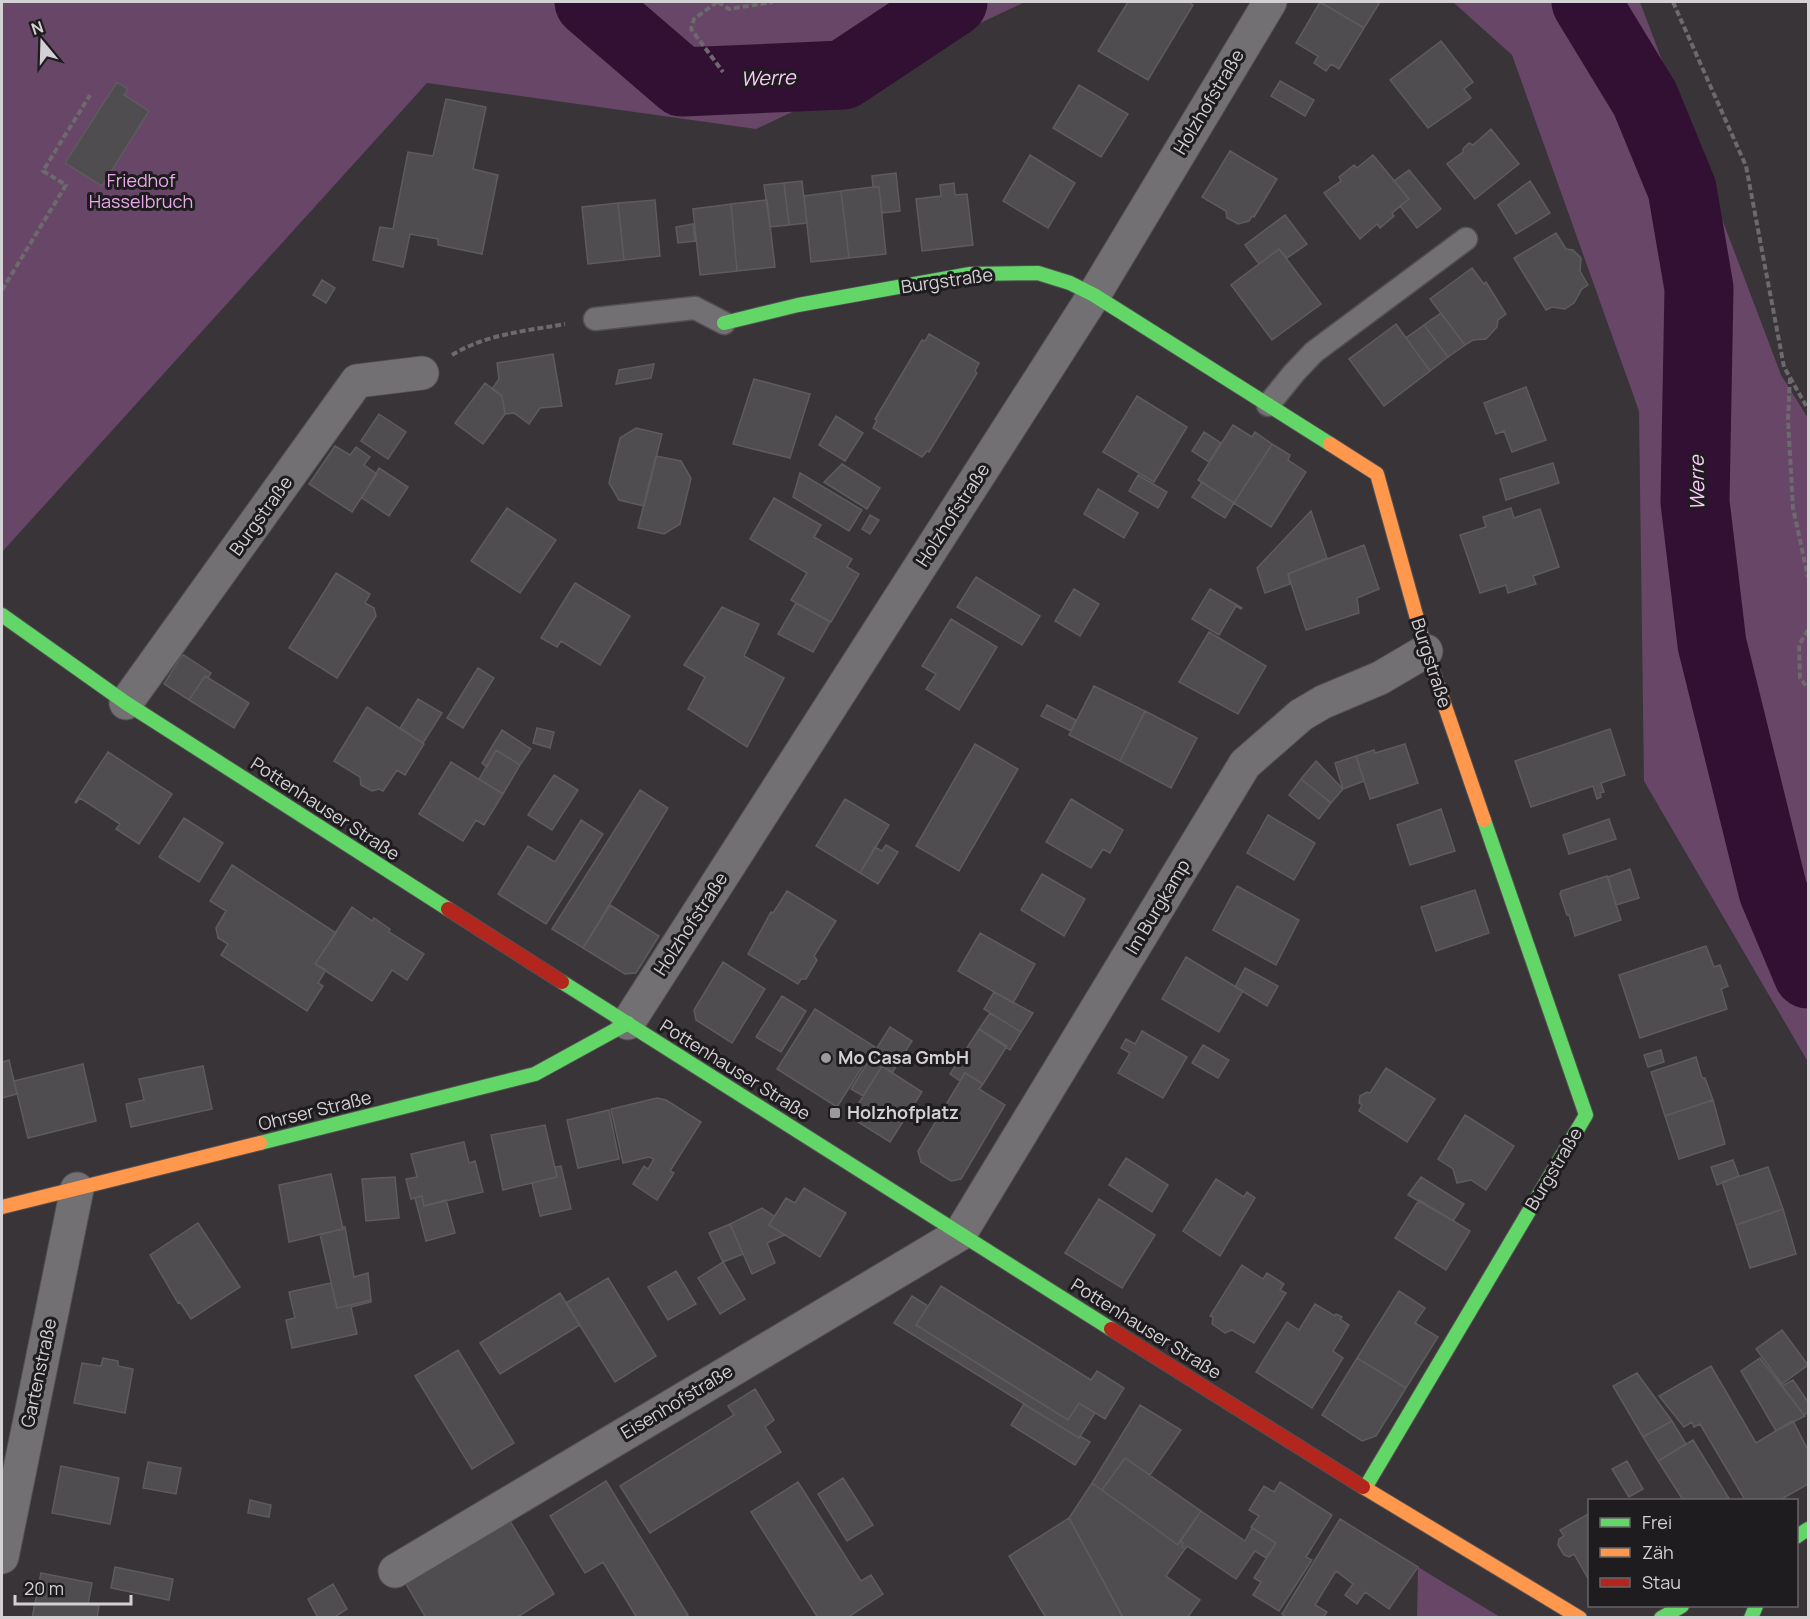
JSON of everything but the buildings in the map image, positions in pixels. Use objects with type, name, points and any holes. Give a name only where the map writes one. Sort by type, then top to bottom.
[{"type":"street","name":"Holzhofstraße","points":[[628,1023],[1094,295],[1270,2]]},
{"type":"street","name":"Burgstraße","points":[[724,323],[798,305],[970,274],[1038,273],[1070,283],[1094,295],[1377,474],[1426,651],[1586,1115],[1365,1488]]},
{"type":"street","name":"Burgstraße","points":[[126,703],[357,381],[422,373]]},
{"type":"street","name":"Pottenhauser Straße","points":[[2,615],[126,703],[960,1234],[1365,1488],[1580,1617]]},
{"type":"street","name":"Im Burgkamp","points":[[960,1234],[1245,764],[1301,714],[1380,678],[1426,651]]},
{"type":"street","name":"Ohrser Straße","points":[[2,1207],[535,1074],[628,1023]]},
{"type":"street","name":"Gartenstraße","points":[[2,1557],[77,1190]]},
{"type":"street","name":"Eisenhofstraße","points":[[395,1571],[960,1234]]},
{"type":"street","points":[[1661,1617],[1678,1607]]},
{"type":"lane","points":[[1268,405],[1314,352],[1466,239]]},
{"type":"lane","points":[[595,319],[695,308],[724,323]]},
{"type":"path","points":[[723,72],[691,29],[694,19],[717,2],[729,9],[773,2]]},
{"type":"path","points":[[1673,2],[1746,166],[1784,367],[1809,409]]},
{"type":"path","points":[[2,290],[66,185],[43,171],[90,95]]},
{"type":"path","points":[[466,346],[492,337],[595,319]]},
{"type":"path","points":[[1790,378],[1788,419],[1793,508],[1809,577]]},
{"type":"path","points":[[1809,630],[1799,645],[1800,678],[1809,688]]},
{"type":"green space","name":"Friedhof Hasselbruch","points":[[2,2],[1025,2],[756,129],[427,83],[2,552]]},
{"type":"green space","points":[[1453,2],[1640,2],[1781,375],[1808,418],[1808,1062],[1644,781],[1639,411],[1512,55]]},
{"type":"green space","points":[[1418,1567],[1500,1617],[1417,1618]]},
{"type":"waterway","name":"Werre","points":[[589,2],[682,82],[843,75],[953,2]]},
{"type":"waterway","name":"Werre","points":[[1586,2],[1645,99],[1682,189],[1699,288],[1695,502],[1712,644],[1773,891],[1808,974]]},
{"type":"waterway","points":[[1773,891],[1808,889]]},
{"type":"traffic: fast","points":[[724,323],[798,305],[970,274],[1038,273],[1070,283],[1094,295],[1330,444]]},
{"type":"traffic: fast","points":[[2,615],[126,703],[448,909]]},
{"type":"traffic: fast","points":[[1365,1488],[1586,1115],[1484,820]]},
{"type":"traffic: fast","points":[[562,982],[1111,1329]]},
{"type":"traffic: fast","points":[[260,1143],[535,1074],[628,1023]]},
{"type":"traffic: fast","points":[[1798,1536],[1808,1529]]},
{"type":"traffic: fast","points":[[1661,1618],[1680,1607]]},
{"type":"traffic: fast","points":[[1751,1618],[1756,1607]]},
{"type":"traffic: slow","points":[[1330,444],[1377,474],[1426,651],[1484,820]]},
{"type":"traffic: slow","points":[[2,1207],[260,1143]]},
{"type":"traffic: slow","points":[[1363,1487],[1580,1618]]},
{"type":"traffic: jam","points":[[448,909],[562,982]]},
{"type":"traffic: jam","points":[[1111,1329],[1363,1487]]},
{"type":"place","name":"Mo Casa GmbH","points":[[826,1058]]},
{"type":"place","name":"Holzhofplatz","points":[[835,1113]]}]
